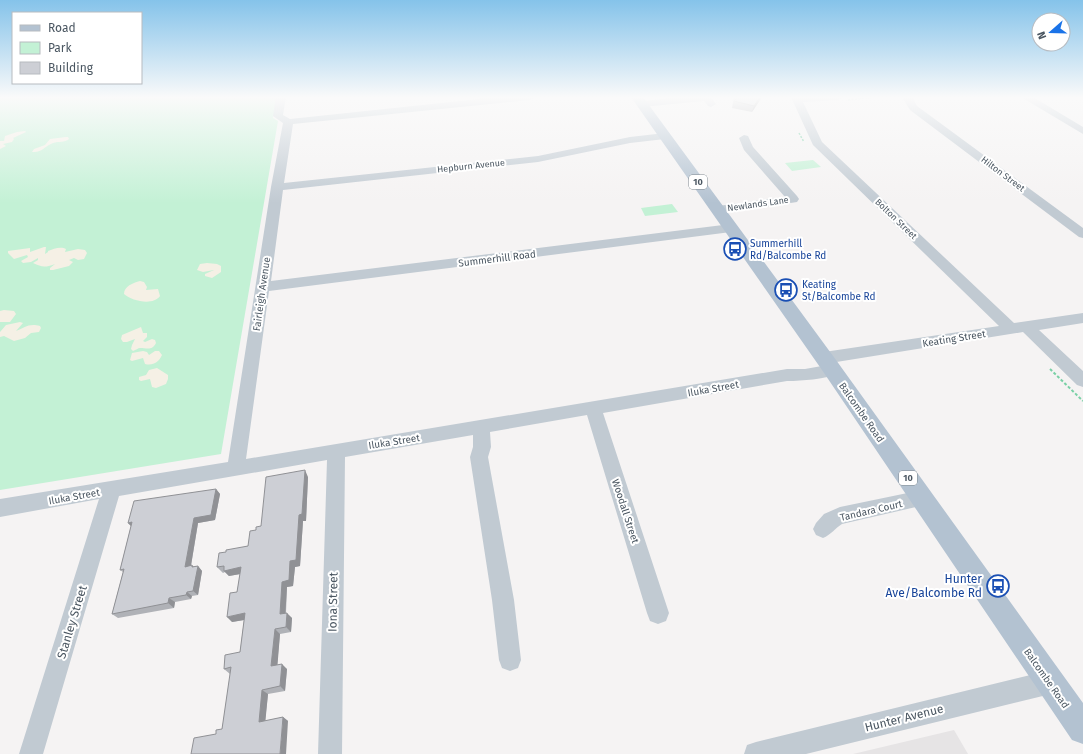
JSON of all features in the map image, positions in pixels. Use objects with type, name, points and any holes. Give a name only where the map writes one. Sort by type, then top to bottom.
[{"type":"main road","name":"Balcombe Road","points":[[662,132],[829,365],[1083,729]]},
{"type":"street","name":"Fairleigh Avenue","points":[[236,468],[286,132]]},
{"type":"street","name":"Bolton Street","points":[[812,132],[817,143],[1011,329]]},
{"type":"street","name":"Hilton Street","points":[[946,132],[1083,234]]},
{"type":"street","name":"Hepburn Avenue","points":[[277,187],[538,159],[630,140],[665,136]]},
{"type":"street","name":"Newlands Lane","points":[[718,210],[793,199],[748,148],[744,138]]},
{"type":"street","name":"Summerhill Road","points":[[262,287],[731,228]]},
{"type":"street","name":"Keating Street","points":[[829,365],[1011,329],[1083,318]]},
{"type":"street","points":[[1027,327],[1083,381]]},
{"type":"street","name":"Iluka Street","points":[[0,508],[788,375],[805,375],[829,365]]},
{"type":"street","name":"Woodall Street","points":[[593,408],[658,613]]},
{"type":"street","points":[[481,427],[482,447],[479,457],[503,600],[510,660]]},
{"type":"street","name":"Iona Street","points":[[330,754],[336,451]]},
{"type":"street","name":"Stanley Street","points":[[31,754],[112,489]]},
{"type":"street","name":"Tandara Court","points":[[823,529],[831,520],[840,516],[922,498]]},
{"type":"street","name":"Hunter Avenue","points":[[756,754],[1051,682]]},
{"type":"path","points":[[799,132],[804,142]]},
{"type":"path","points":[[1046,365],[1083,402]]},
{"type":"shaded area","points":[[954,730],[968,754],[853,754]]},
{"type":"green space","points":[[0,132],[276,132],[221,454],[0,490]]},
{"type":"green space","points":[[813,160],[821,167],[792,171],[785,163]]},
{"type":"green space","points":[[672,204],[678,212],[645,216],[641,208]]},
{"type":"sand","points":[[16,132],[26,132],[13,138],[14,139],[12,142],[3,144],[6,146],[0,149],[0,141],[4,141],[5,136]]},
{"type":"sand","points":[[68,137],[69,139],[65,141],[50,144],[41,150],[32,152],[34,149],[45,145],[50,139]]},
{"type":"sand","points":[[46,247],[45,254],[48,251],[59,248],[66,249],[65,252],[78,249],[85,250],[87,253],[84,259],[78,260],[74,258],[69,260],[73,262],[69,266],[50,270],[50,268],[55,264],[43,266],[33,263],[38,260],[38,258],[31,262],[23,263],[21,261],[28,257],[27,255],[14,259],[8,253],[8,251],[30,248],[30,252]]},
{"type":"sand","points":[[207,263],[221,266],[221,272],[212,278],[205,276],[205,274],[214,270],[203,272],[197,270],[200,264]]},
{"type":"sand","points":[[140,281],[144,282],[147,287],[146,290],[158,289],[160,296],[153,301],[148,302],[132,299],[124,294],[127,287]]},
{"type":"sand","points":[[0,311],[14,311],[16,314],[10,322],[0,322]]},
{"type":"sand","points":[[20,322],[23,323],[16,331],[32,325],[40,326],[41,328],[39,332],[31,333],[25,338],[14,341],[4,336],[0,337],[0,332],[6,325]]},
{"type":"sand","points":[[141,327],[143,333],[147,333],[147,337],[143,341],[145,342],[152,339],[155,340],[156,343],[151,348],[139,348],[133,351],[131,349],[135,339],[123,342],[121,339],[122,335]]},
{"type":"sand","points":[[143,351],[147,352],[149,355],[155,351],[159,351],[162,355],[159,360],[153,364],[145,364],[143,358],[132,361],[130,360],[132,353]]},
{"type":"sand","points":[[157,368],[168,375],[166,384],[156,388],[152,387],[150,379],[139,380],[139,377],[146,375],[149,370]]},
{"type":"building","points":[[305,470],[302,514],[299,515],[296,560],[290,561],[289,580],[282,582],[280,614],[287,613],[286,627],[275,629],[271,666],[282,664],[280,686],[262,690],[259,722],[283,717],[280,754],[191,754],[194,738],[216,734],[216,730],[222,729],[231,667],[224,669],[225,655],[240,652],[245,613],[227,617],[230,593],[237,592],[241,567],[224,571],[224,566],[217,567],[219,553],[226,552],[226,550],[248,546],[250,531],[256,530],[256,527],[261,526],[266,477]]},
{"type":"building","points":[[216,489],[211,515],[194,518],[185,567],[192,565],[192,567],[198,566],[193,591],[187,592],[186,595],[169,598],[168,603],[112,614],[124,569],[120,570],[132,522],[128,523],[134,501]]},
{"type":"place","name":"Summerhill Rd/Balcombe Rd","points":[[735,249]]},
{"type":"place","name":"Keating St/Balcombe Rd","points":[[786,290]]},
{"type":"place","name":"Hunter Ave/Balcombe Rd","points":[[998,586]]}]
